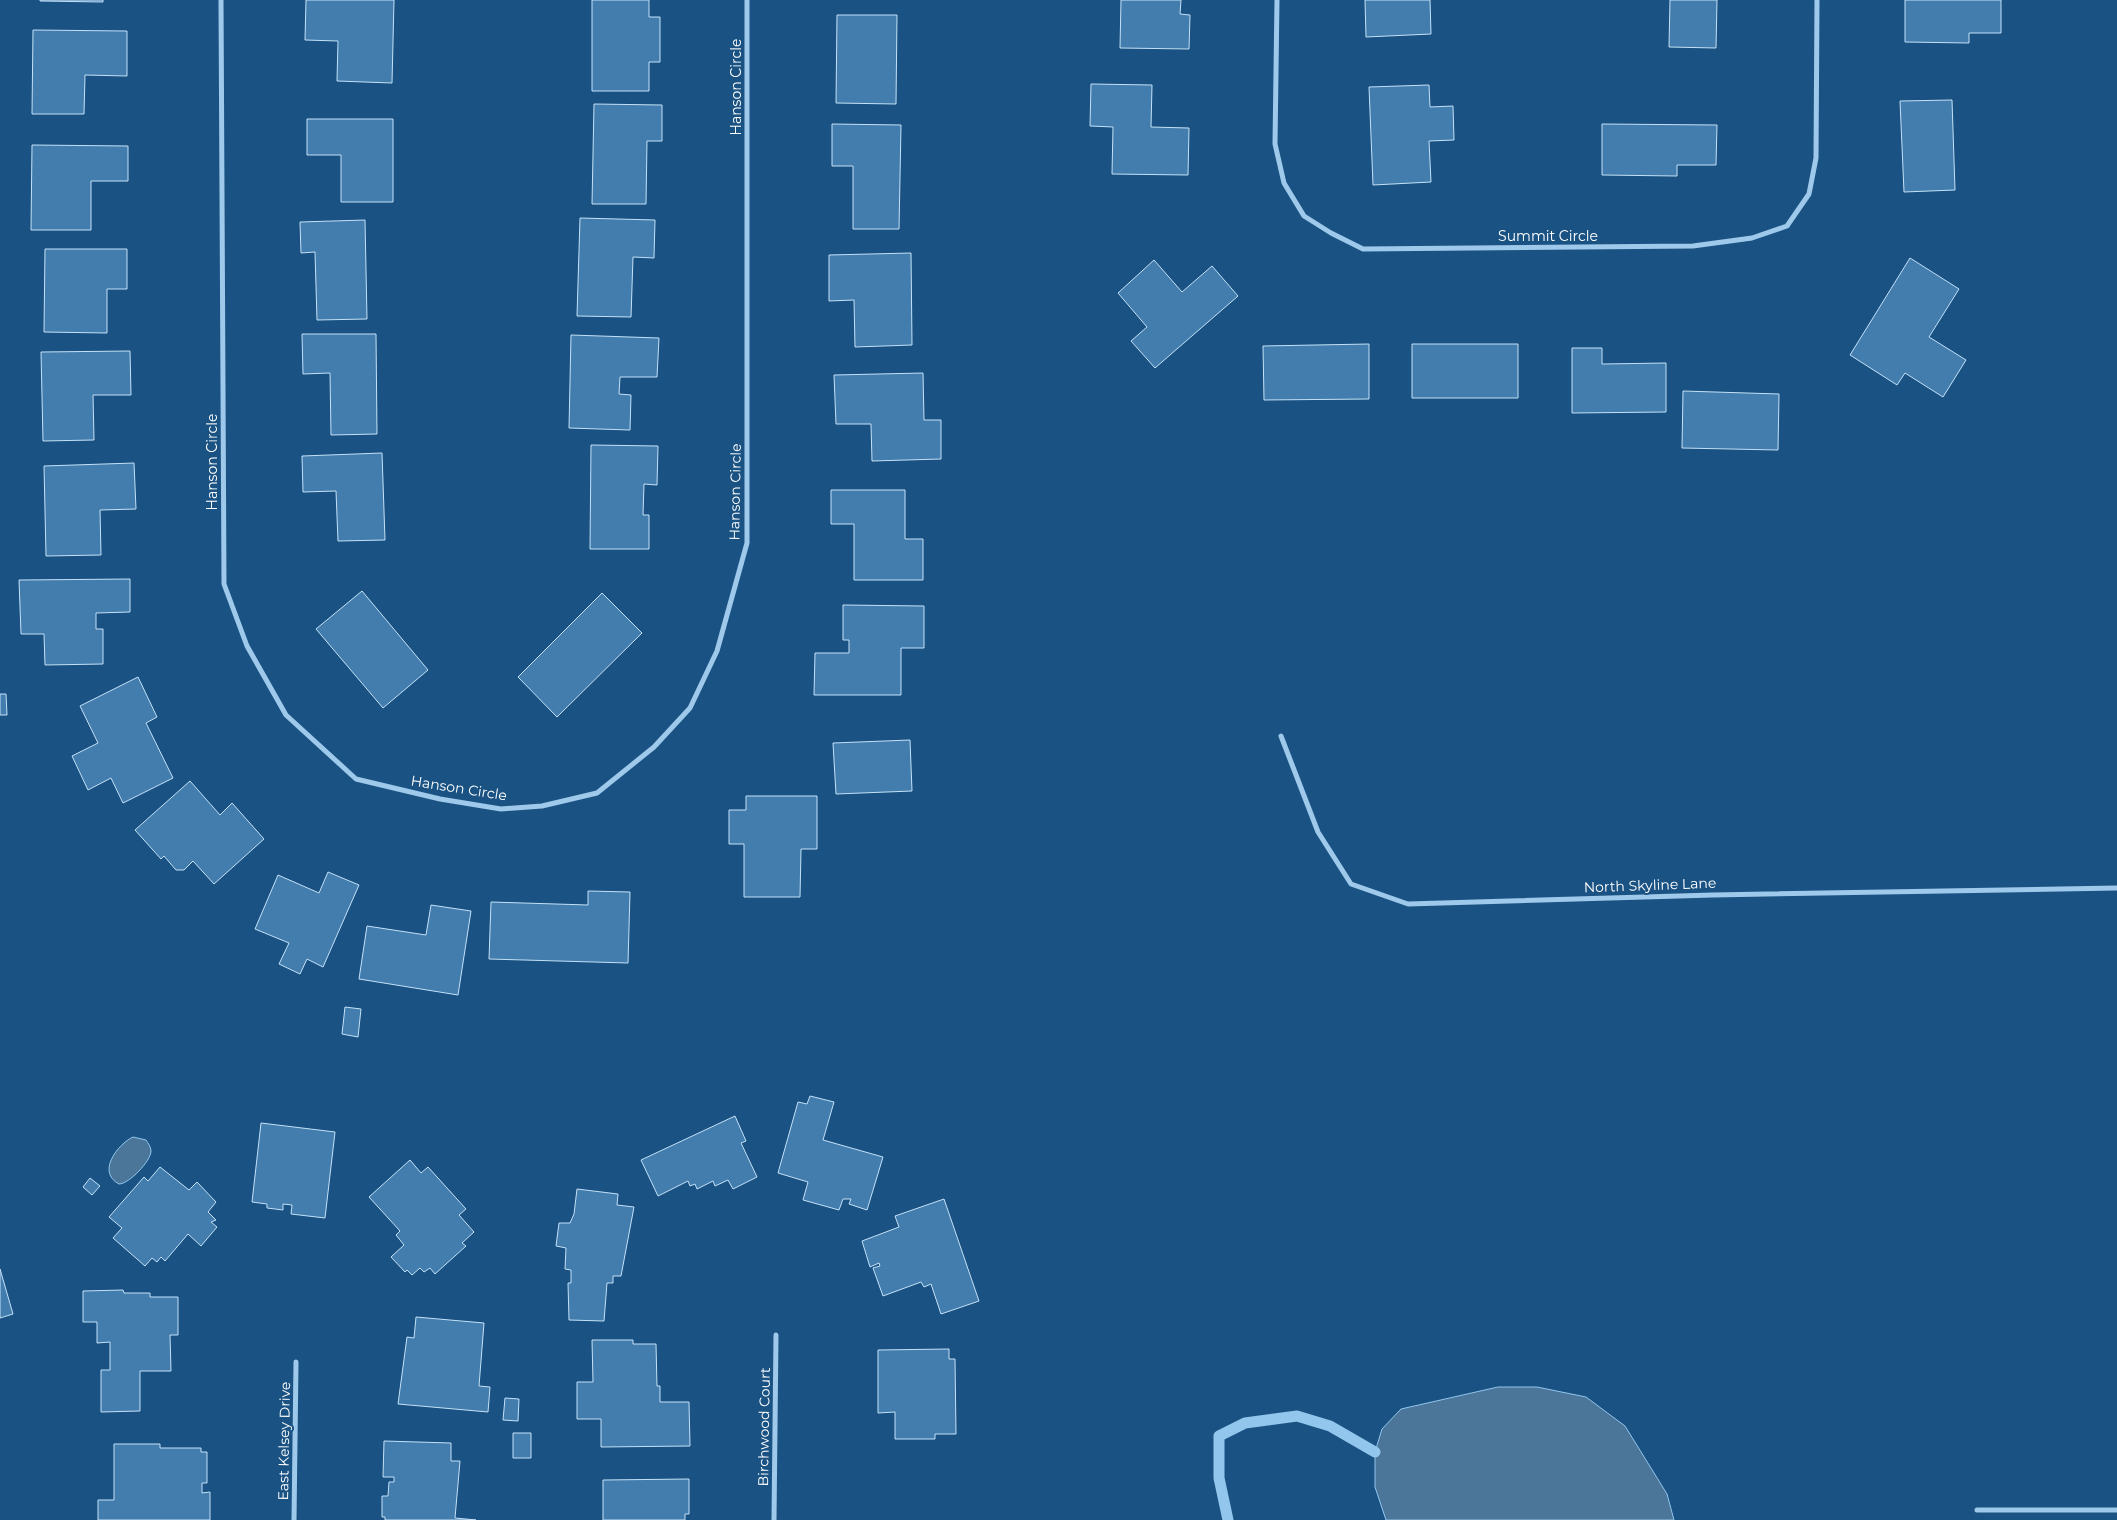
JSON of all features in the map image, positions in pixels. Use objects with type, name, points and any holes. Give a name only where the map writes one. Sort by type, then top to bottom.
[{"type":"street","name":"Hanson Circle","points":[[222,0],[224,584],[247,646],[286,715],[356,779],[440,799],[501,809],[542,806],[597,793],[654,747],[690,708],[717,651],[747,543],[747,0]]},
{"type":"street","name":"Summit Circle","points":[[1277,0],[1275,144],[1284,183],[1304,216],[1331,233],[1363,249],[1692,246],[1752,238],[1787,226],[1809,194],[1816,158],[1817,0]]},
{"type":"street","name":"North Skyline Lane","points":[[1281,736],[1318,832],[1351,884],[1408,904],[1722,894],[2117,888]]},
{"type":"street","name":"Birchwood Court","points":[[774,1520],[776,1334]]},
{"type":"street","name":"East Kelsey Drive","points":[[294,1520],[296,1362]]},
{"type":"street","points":[[1977,1510],[2117,1510]]},
{"type":"water","points":[[133,1137],[146,1140],[151,1151],[150,1155],[144,1166],[134,1176],[119,1184],[112,1179],[109,1173],[109,1166],[116,1152]]},
{"type":"water","points":[[1498,1387],[1537,1387],[1586,1397],[1625,1426],[1667,1494],[1674,1520],[1386,1520],[1375,1487],[1375,1452],[1382,1429],[1401,1409]]},
{"type":"building","points":[[103,0],[103,2],[40,1]]},
{"type":"building","points":[[306,0],[394,0],[392,83],[337,81],[338,41],[305,40]]},
{"type":"building","points":[[592,0],[649,0],[649,17],[660,17],[660,62],[649,62],[649,91],[592,91]]},
{"type":"building","points":[[1121,0],[1181,0],[1180,14],[1190,15],[1189,49],[1120,48]]},
{"type":"building","points":[[1365,0],[1430,0],[1431,34],[1366,37]]},
{"type":"building","points":[[1670,0],[1717,0],[1716,48],[1669,47]]},
{"type":"building","points":[[1905,0],[2001,0],[2001,33],[1969,33],[1969,43],[1905,42]]},
{"type":"building","points":[[837,15],[897,15],[896,104],[836,103]]},
{"type":"building","points":[[33,30],[127,31],[127,76],[85,75],[84,114],[32,114]]},
{"type":"building","points":[[1091,84],[1152,85],[1151,127],[1189,128],[1188,175],[1112,174],[1113,127],[1090,126]]},
{"type":"building","points":[[1429,85],[1430,107],[1453,106],[1454,140],[1429,141],[1431,182],[1373,185],[1369,87]]},
{"type":"building","points":[[1952,100],[1955,190],[1904,192],[1900,101]]},
{"type":"building","points":[[594,104],[662,105],[662,141],[647,141],[646,204],[592,204]]},
{"type":"building","points":[[307,119],[393,119],[393,202],[341,202],[341,155],[307,155]]},
{"type":"building","points":[[832,124],[901,125],[899,229],[853,229],[853,166],[832,166]]},
{"type":"building","points":[[1602,124],[1717,125],[1716,165],[1677,165],[1677,176],[1602,175]]},
{"type":"building","points":[[32,145],[128,146],[128,181],[91,181],[91,230],[31,230]]},
{"type":"building","points":[[580,218],[655,220],[654,258],[633,257],[631,317],[577,316]]},
{"type":"building","points":[[365,220],[367,319],[317,320],[315,252],[301,253],[300,222]]},
{"type":"building","points":[[45,249],[127,249],[127,289],[107,289],[107,333],[44,332]]},
{"type":"building","points":[[911,253],[912,345],[855,347],[854,300],[829,301],[829,255]]},
{"type":"building","points":[[1910,258],[1959,289],[1929,337],[1966,360],[1943,397],[1905,373],[1897,385],[1850,355]]},
{"type":"building","points":[[1154,260],[1182,292],[1212,266],[1238,296],[1155,368],[1131,341],[1147,327],[1118,293]]},
{"type":"building","points":[[302,334],[376,334],[377,434],[331,435],[330,373],[303,374]]},
{"type":"building","points":[[571,335],[659,338],[657,377],[620,377],[619,394],[631,395],[630,430],[569,428]]},
{"type":"building","points":[[1369,344],[1369,399],[1264,400],[1263,346]]},
{"type":"building","points":[[1412,344],[1518,344],[1518,398],[1412,398]]},
{"type":"building","points":[[1572,348],[1602,348],[1602,364],[1666,363],[1666,412],[1572,413]]},
{"type":"building","points":[[130,351],[131,395],[93,395],[94,440],[43,441],[41,352]]},
{"type":"building","points":[[923,373],[924,420],[941,420],[941,459],[872,461],[871,424],[836,424],[834,375]]},
{"type":"building","points":[[1683,391],[1779,394],[1778,450],[1682,448]]},
{"type":"building","points":[[591,445],[658,446],[657,485],[644,484],[643,515],[649,515],[649,549],[590,549]]},
{"type":"building","points":[[382,453],[385,540],[338,541],[336,491],[303,492],[302,456]]},
{"type":"building","points":[[134,463],[136,509],[100,510],[101,555],[46,556],[44,466]]},
{"type":"building","points":[[831,490],[905,490],[905,539],[923,539],[923,580],[854,580],[854,524],[831,524]]},
{"type":"building","points":[[130,579],[130,612],[96,613],[96,629],[103,629],[103,664],[45,665],[44,634],[21,634],[19,580]]},
{"type":"building","points":[[362,591],[428,670],[383,708],[316,629]]},
{"type":"building","points":[[602,593],[642,633],[557,717],[518,677]]},
{"type":"building","points":[[843,605],[924,606],[924,648],[901,648],[901,695],[814,695],[815,653],[849,653],[849,640],[843,640]]},
{"type":"building","points":[[138,677],[157,717],[146,723],[173,778],[123,803],[111,778],[88,790],[72,756],[98,743],[80,706]]},
{"type":"building","points":[[0,694],[6,694],[7,715],[0,715]]},
{"type":"building","points":[[910,740],[912,791],[836,794],[833,743]]},
{"type":"building","points":[[190,781],[220,815],[232,803],[264,839],[214,884],[193,861],[184,870],[176,870],[164,856],[161,859],[135,830]]},
{"type":"building","points":[[746,796],[817,796],[817,849],[801,849],[800,897],[744,897],[744,844],[729,844],[729,810],[746,810]]},
{"type":"building","points":[[328,872],[359,885],[323,967],[307,959],[300,974],[279,964],[289,943],[255,929],[278,875],[319,893]]},
{"type":"building","points":[[588,891],[630,892],[628,963],[489,959],[491,902],[588,905]]},
{"type":"building","points":[[431,905],[471,911],[458,995],[359,979],[367,926],[426,935]]},
{"type":"building","points":[[345,1007],[361,1009],[358,1037],[342,1034]]},
{"type":"building","points":[[810,1096],[834,1102],[823,1140],[883,1157],[867,1210],[849,1204],[851,1199],[843,1199],[839,1210],[803,1200],[808,1182],[778,1173],[798,1102],[807,1104]]},
{"type":"building","points":[[735,1116],[746,1141],[741,1143],[757,1177],[733,1189],[728,1180],[715,1186],[713,1181],[697,1189],[695,1184],[690,1186],[688,1181],[658,1196],[641,1160]]},
{"type":"building","points":[[261,1123],[335,1132],[325,1218],[291,1214],[292,1205],[283,1204],[283,1210],[267,1208],[267,1204],[252,1202]]},
{"type":"building","points":[[410,1160],[421,1173],[428,1167],[466,1209],[459,1215],[474,1232],[462,1243],[466,1246],[435,1274],[430,1268],[424,1272],[420,1268],[412,1275],[407,1270],[405,1272],[391,1257],[404,1245],[396,1235],[400,1231],[369,1197]]},
{"type":"building","points":[[160,1167],[189,1190],[197,1182],[216,1202],[208,1212],[216,1220],[211,1222],[217,1227],[201,1246],[188,1234],[165,1261],[161,1257],[157,1262],[152,1258],[145,1266],[113,1238],[122,1228],[109,1217],[144,1177],[148,1181]]},
{"type":"building","points":[[90,1178],[100,1186],[92,1195],[83,1187]]},
{"type":"building","points":[[577,1189],[618,1194],[617,1205],[634,1207],[621,1276],[613,1276],[613,1283],[607,1283],[604,1321],[569,1320],[568,1283],[571,1283],[571,1270],[565,1269],[566,1248],[556,1246],[559,1223],[570,1223],[574,1214]]},
{"type":"building","points":[[944,1199],[979,1301],[941,1314],[931,1284],[924,1287],[921,1282],[883,1296],[873,1268],[880,1266],[879,1263],[870,1267],[862,1241],[899,1227],[895,1216]]},
{"type":"building","points":[[0,1269],[13,1314],[0,1318]]},
{"type":"building","points":[[123,1290],[124,1293],[150,1293],[150,1297],[178,1297],[178,1335],[170,1335],[171,1371],[140,1371],[140,1411],[101,1412],[101,1370],[110,1370],[110,1342],[97,1343],[97,1322],[83,1322],[83,1291]]},
{"type":"building","points":[[416,1317],[484,1323],[479,1386],[490,1387],[488,1412],[398,1404],[407,1337],[414,1338]]},
{"type":"building","points":[[592,1340],[633,1340],[633,1344],[656,1344],[657,1386],[660,1386],[660,1402],[689,1402],[690,1446],[601,1447],[601,1419],[577,1419],[577,1382],[593,1382]]},
{"type":"building","points":[[949,1349],[949,1359],[955,1359],[956,1434],[935,1434],[935,1439],[895,1439],[895,1412],[878,1413],[878,1350]]},
{"type":"building","points":[[505,1398],[519,1399],[518,1421],[503,1420]]},
{"type":"building","points":[[513,1433],[531,1433],[531,1458],[513,1458]]},
{"type":"building","points":[[384,1441],[451,1443],[451,1461],[460,1461],[455,1518],[476,1520],[385,1520],[385,1517],[382,1517],[382,1496],[388,1496],[389,1482],[394,1482],[394,1477],[383,1477]]},
{"type":"building","points":[[114,1444],[160,1444],[160,1448],[201,1448],[201,1452],[207,1452],[207,1483],[202,1483],[202,1493],[210,1492],[210,1520],[98,1520],[98,1500],[114,1500]]},
{"type":"building","points":[[689,1479],[689,1514],[685,1514],[685,1520],[603,1520],[603,1480]]},
{"type":"waterway","points":[[1228,1520],[1219,1478],[1219,1436],[1245,1423],[1297,1416],[1330,1426],[1375,1452]]}]
